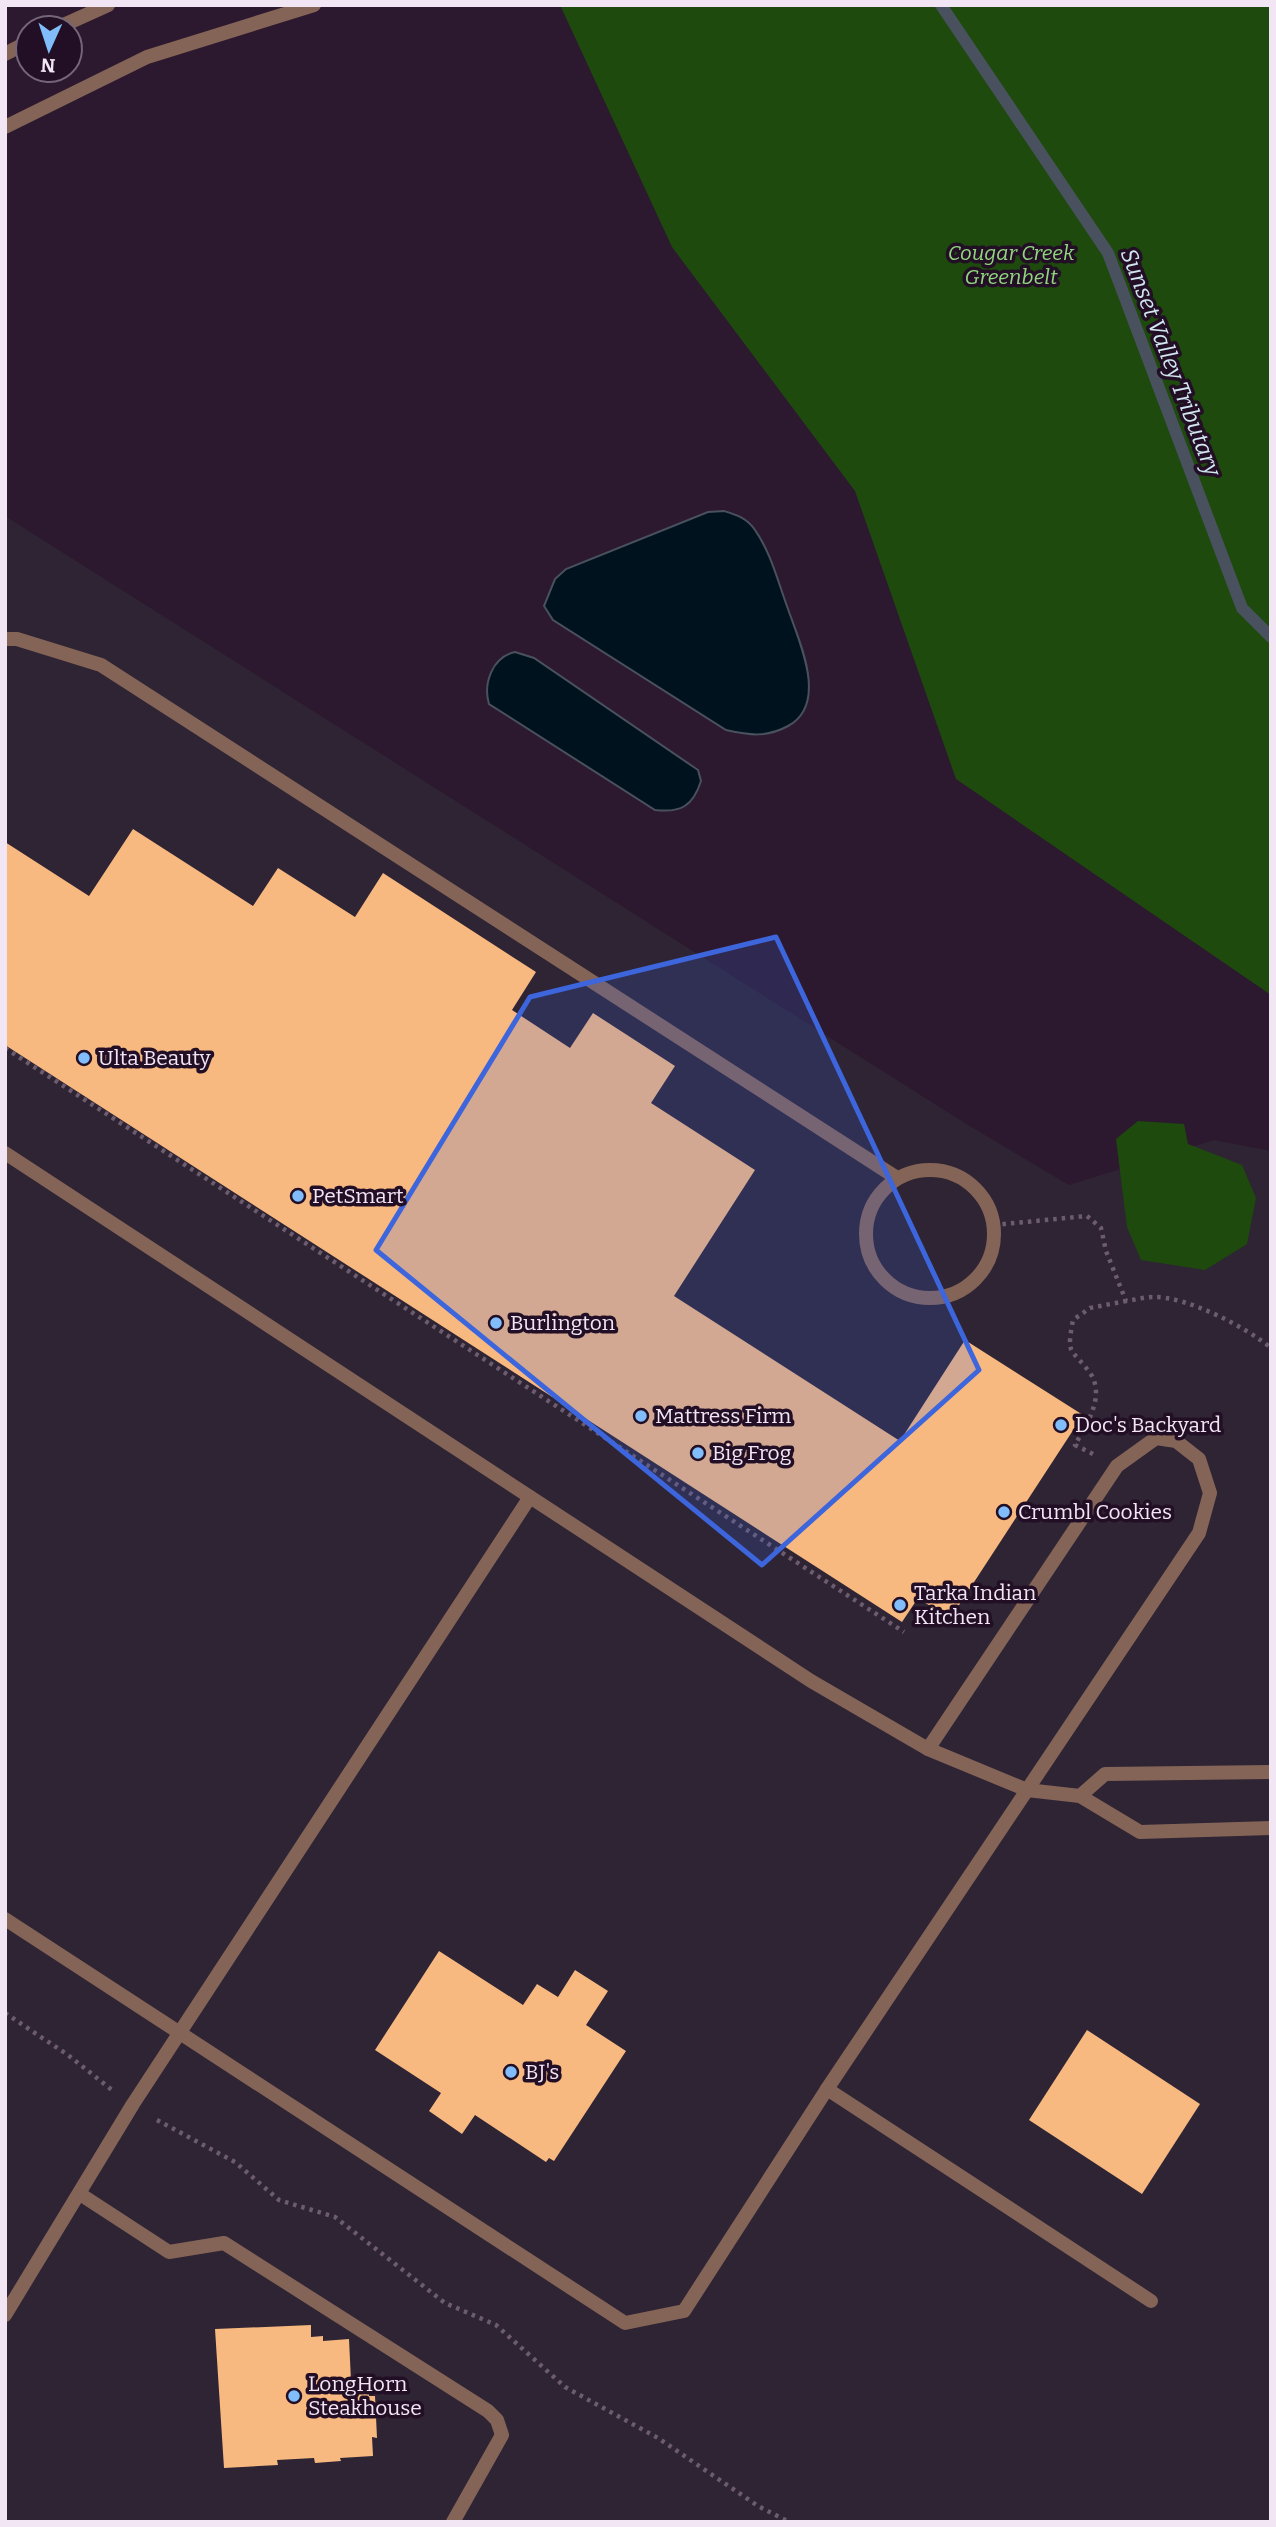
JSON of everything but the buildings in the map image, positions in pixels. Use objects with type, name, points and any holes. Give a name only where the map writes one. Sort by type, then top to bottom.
[{"type":"street","points":[[84,16],[108,5]]},
{"type":"street","points":[[5,127],[147,57],[314,5]]},
{"type":"street","points":[[5,639],[17,639],[101,665],[897,1178]]},
{"type":"street","points":[[5,1153],[811,1681],[928,1749],[1027,1790],[1080,1796],[1140,1832],[1271,1828]]},
{"type":"street","points":[[927,1169],[958,1175],[983,1196],[994,1224],[995,1239],[990,1261],[975,1281],[956,1294],[919,1298],[901,1292],[882,1278],[872,1261],[865,1240],[867,1217],[877,1197],[897,1178],[927,1169]]},
{"type":"street","points":[[5,1919],[625,2323],[684,2311],[827,2089],[1199,1533],[1210,1493],[1199,1459],[1176,1441],[1156,1438],[1117,1466],[928,1749]]},
{"type":"street","points":[[5,2315],[133,2104],[530,1497]]},
{"type":"street","points":[[1080,1796],[1105,1774],[1271,1772]]},
{"type":"street","points":[[827,2089],[1151,2301]]},
{"type":"street","points":[[80,2194],[169,2252],[224,2243],[488,2412],[497,2420],[502,2435],[453,2522]]},
{"type":"path","points":[[5,1048],[904,1632]]},
{"type":"path","points":[[994,1224],[1087,1216],[1101,1228],[1106,1251],[1126,1301]]},
{"type":"path","points":[[1117,1466],[1075,1445],[1092,1416],[1096,1393],[1091,1375],[1077,1362],[1069,1344],[1073,1320],[1090,1308],[1154,1296],[1175,1300],[1214,1314],[1271,1348]]},
{"type":"path","points":[[5,2012],[116,2092]]},
{"type":"path","points":[[156,2120],[234,2161],[279,2200],[335,2217],[445,2303],[496,2325],[565,2387],[658,2438],[758,2506],[789,2522]]},
{"type":"highlighted area","points":[[776,937],[979,1370],[762,1565],[376,1250],[530,997]]},
{"type":"shaded area","points":[[5,516],[968,1125],[1069,1185],[1214,1140],[1271,1151],[1271,2522],[5,2522]]},
{"type":"green space","name":"Cougar Creek Greenbelt","points":[[560,5],[1271,5],[1271,995],[956,779],[855,491],[672,247]]},
{"type":"green space","points":[[1138,1121],[1184,1124],[1188,1144],[1242,1165],[1256,1198],[1247,1244],[1205,1270],[1141,1260],[1127,1227],[1116,1139]]},
{"type":"water","points":[[724,511],[749,523],[755,530],[774,568],[804,654],[809,688],[807,703],[800,716],[788,726],[765,734],[726,730],[553,620],[544,606],[555,579],[566,569],[708,512]]},
{"type":"water","points":[[515,652],[534,658],[698,770],[701,781],[690,802],[679,809],[655,810],[489,704],[487,688],[491,672],[500,659]]},
{"type":"waterway","name":"Sunset Valley Tributary","points":[[941,5],[1108,253],[1242,608],[1271,637]]},
{"type":"place","name":"Ulta Beauty","points":[[84,1058]]},
{"type":"place","name":"PetSmart","points":[[298,1196]]},
{"type":"place","name":"Burlington","points":[[496,1323]]},
{"type":"place","name":"Mattress Firm","points":[[641,1416]]},
{"type":"place","name":"Doc's Backyard","points":[[1061,1425]]},
{"type":"place","name":"Big Frog","points":[[698,1453]]},
{"type":"place","name":"Crumbl Cookies","points":[[1004,1512]]},
{"type":"place","name":"Tarka Indian Kitchen","points":[[900,1605]]},
{"type":"place","name":"BJ's","points":[[511,2072]]},
{"type":"place","name":"LongHorn Steakhouse","points":[[294,2396]]}]
